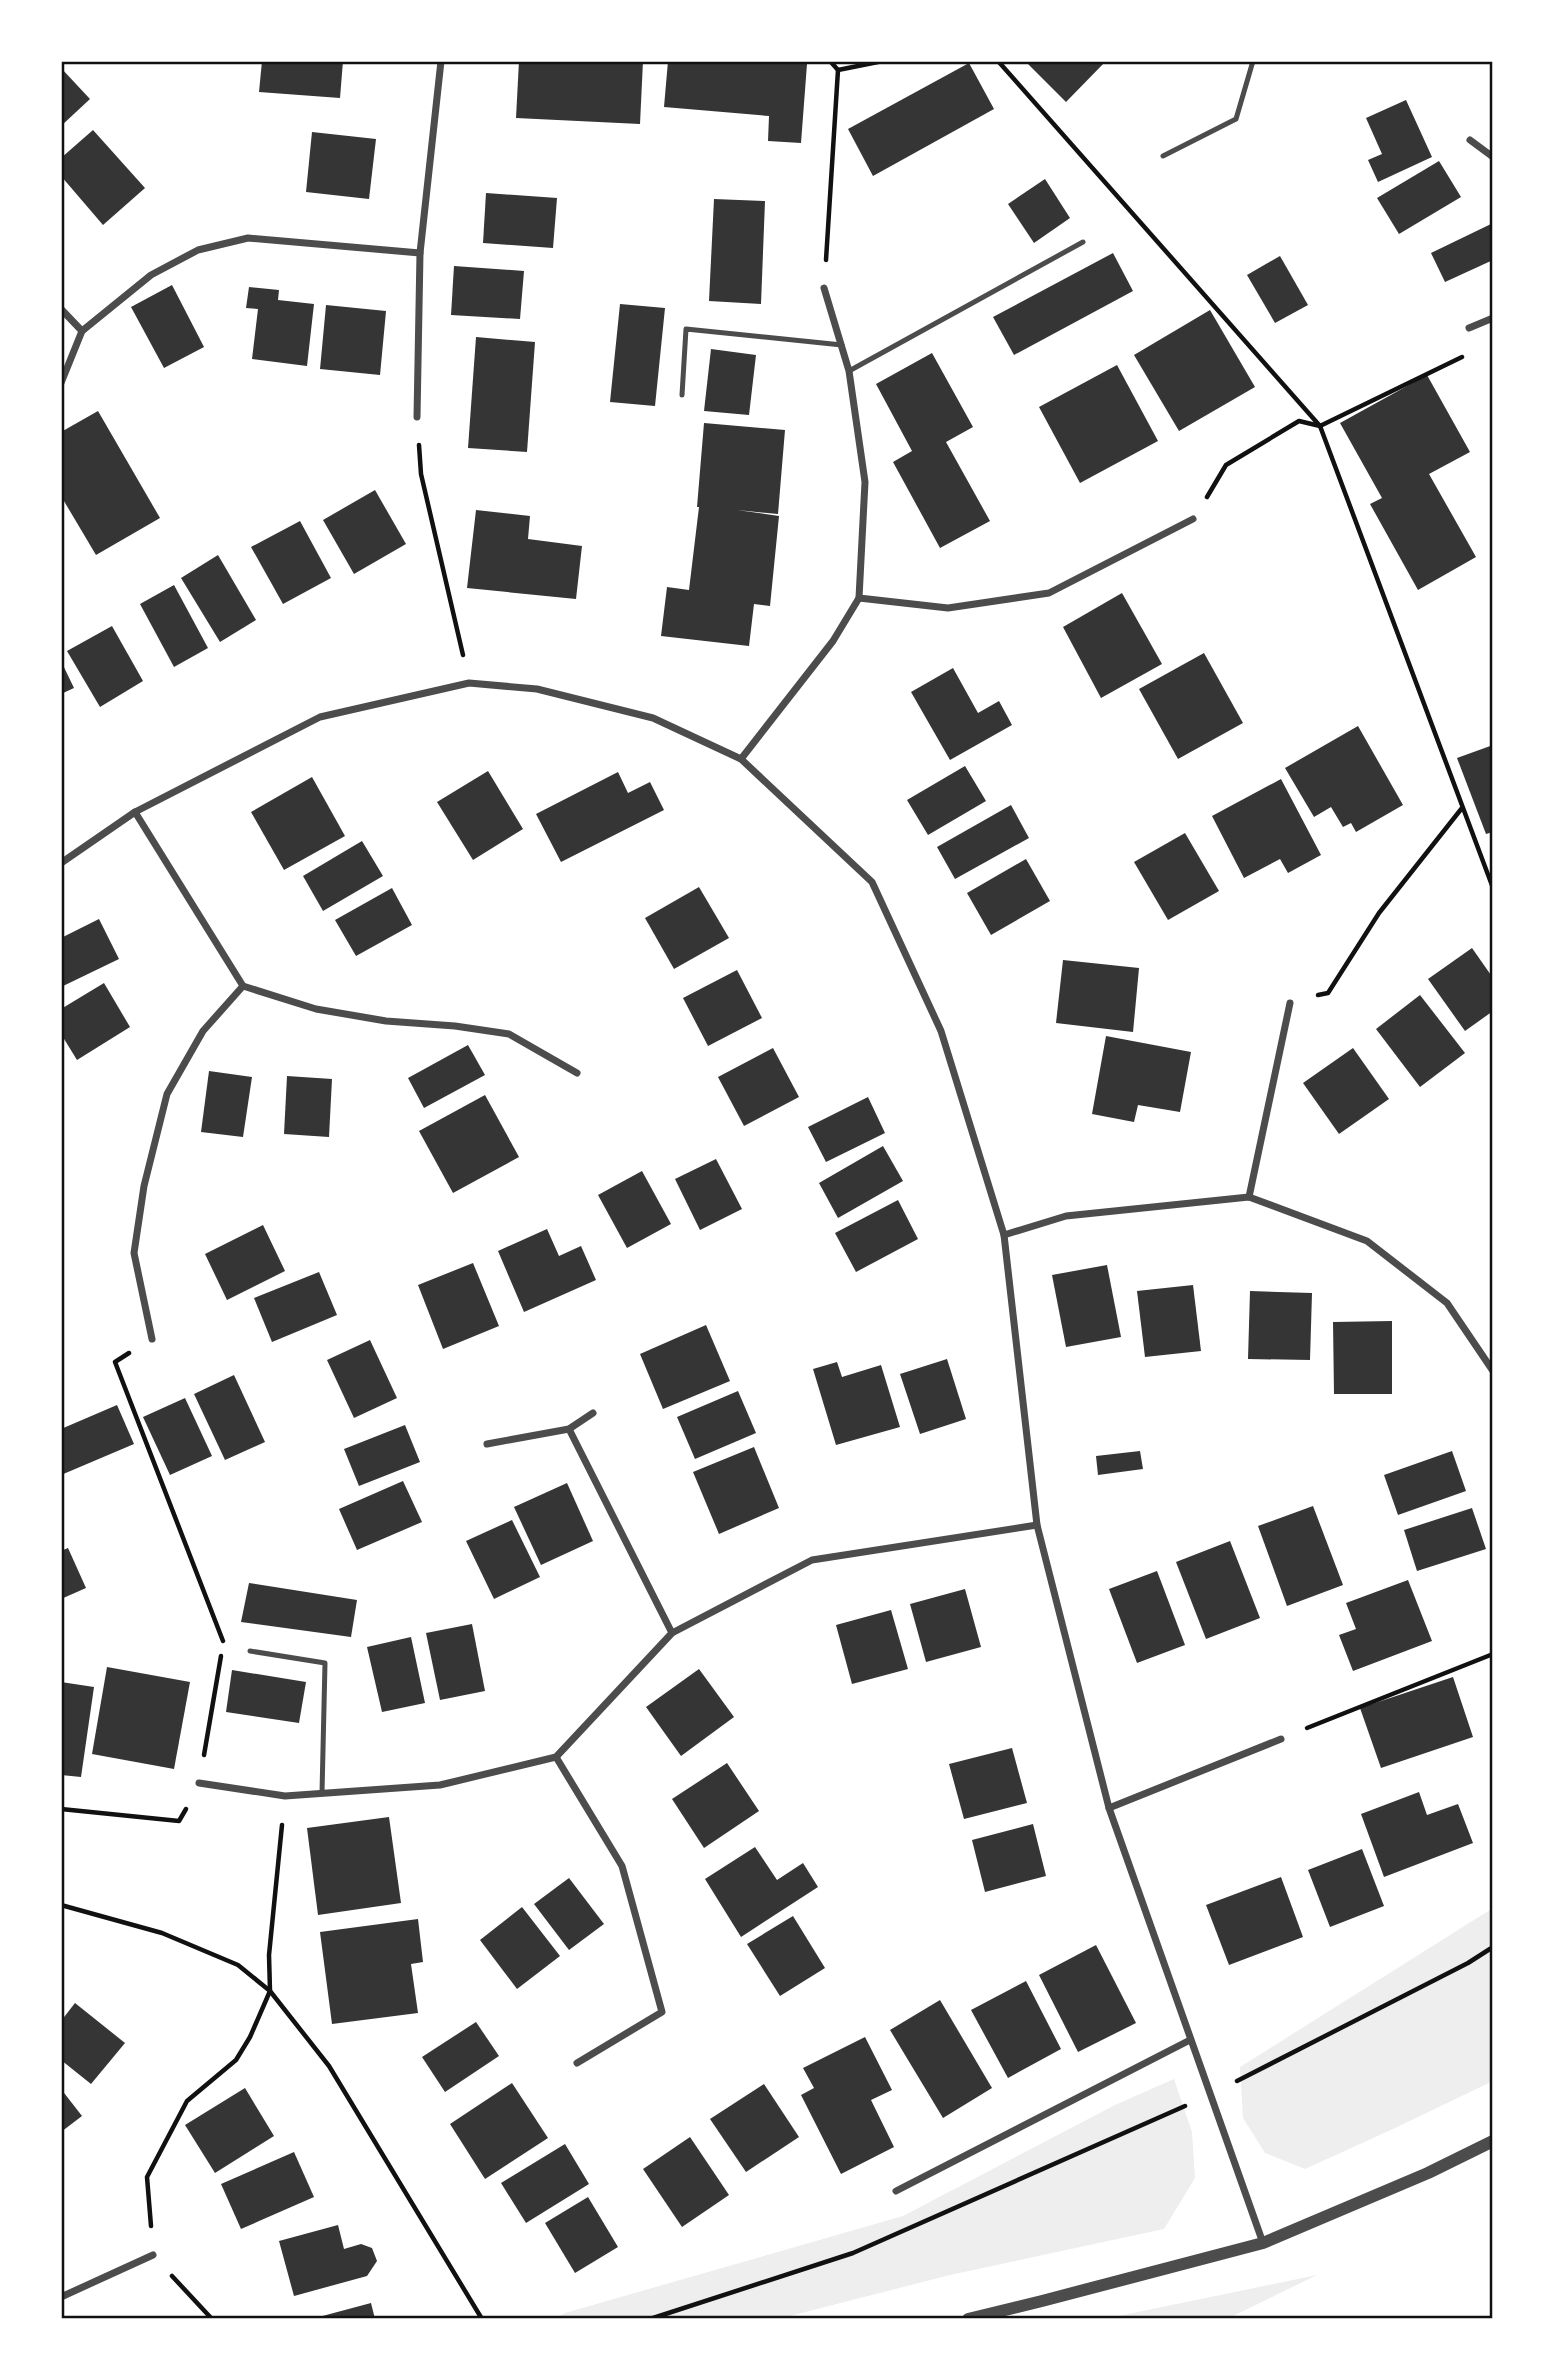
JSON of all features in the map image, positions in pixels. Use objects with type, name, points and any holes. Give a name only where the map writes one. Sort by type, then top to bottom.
[{"type":"street","points":[[417,417],[421,253],[441,61]]},
{"type":"street","points":[[1470,140],[1493,157]]},
{"type":"street","points":[[61,383],[82,331],[151,275],[198,250],[248,238],[421,253]]},
{"type":"street","points":[[741,759],[833,640],[859,598],[865,482],[849,371],[824,289]]},
{"type":"street","points":[[61,309],[82,331]]},
{"type":"street","points":[[1469,328],[1493,318]]},
{"type":"street","points":[[859,598],[948,608],[1049,593],[1194,519]]},
{"type":"street","points":[[61,863],[135,812],[320,717],[469,683],[537,689],[653,718],[741,759],[872,882],[941,1031],[1004,1235],[1037,1525],[1109,1808],[1263,2243]]},
{"type":"street","points":[[135,812],[243,986],[316,1009],[386,1021],[455,1026],[509,1034],[576,1073]]},
{"type":"street","points":[[152,1339],[134,1253],[144,1186],[167,1094],[203,1031],[243,986]]},
{"type":"street","points":[[1249,1197],[1290,1003]]},
{"type":"street","points":[[1004,1235],[1066,1216],[1249,1197],[1367,1241],[1447,1304],[1493,1371]]},
{"type":"street","points":[[486,1444],[569,1429],[593,1413]]},
{"type":"street","points":[[569,1429],[672,1633]]},
{"type":"street","points":[[199,1783],[285,1797],[440,1785],[556,1757],[672,1633],[812,1560],[1037,1525]]},
{"type":"street","points":[[1109,1808],[1281,1739]]},
{"type":"street","points":[[556,1757],[622,1866],[662,2012],[577,2063]]},
{"type":"street","points":[[896,2191],[1190,2040]]},
{"type":"street","points":[[968,2319],[1263,2243],[1428,2173],[1493,2141]]},
{"type":"street","points":[[61,2297],[153,2255]]},
{"type":"lane","points":[[1163,156],[1236,119],[1253,61]]},
{"type":"lane","points":[[849,371],[1083,243]]},
{"type":"lane","points":[[682,395],[686,330],[842,345]]},
{"type":"lane","points":[[250,1651],[325,1663],[322,1793]]},
{"type":"path","points":[[824,289],[838,70],[830,61]]},
{"type":"path","points":[[838,70],[883,61]]},
{"type":"path","points":[[998,61],[1320,426],[1462,808],[1490,873],[1493,888]]},
{"type":"path","points":[[1194,519],[1226,465],[1299,421],[1320,426],[1477,349],[1469,328]]},
{"type":"path","points":[[417,417],[421,474],[469,683]]},
{"type":"path","points":[[1290,1003],[1328,993],[1378,913],[1462,808]]},
{"type":"path","points":[[152,1339],[115,1362],[224,1642]]},
{"type":"path","points":[[1281,1739],[1493,1654]]},
{"type":"path","points":[[61,1809],[180,1821],[199,1783],[221,1655]]},
{"type":"path","points":[[212,2319],[153,2255],[147,2177],[187,2101],[236,2060],[250,2037],[270,1991],[269,1955],[285,1797]]},
{"type":"path","points":[[61,1905],[162,1933],[238,1965],[270,1991],[329,2066],[482,2319]]},
{"type":"path","points":[[650,2319],[853,2253],[1210,2095],[1468,1963],[1493,1947]]},
{"type":"shaded area","points":[[1493,1908],[1493,2081],[1305,2169],[1265,2153],[1243,2118],[1240,2067]]},
{"type":"shaded area","points":[[1174,2079],[1192,2132],[1195,2178],[1164,2229],[950,2275],[778,2319],[554,2319],[565,2313],[903,2216],[1115,2105]]},
{"type":"shaded area","points":[[1317,2275],[1227,2319],[1104,2319]]},
{"type":"building","points":[[262,61],[343,61],[340,98],[259,92]]},
{"type":"building","points":[[519,61],[643,61],[640,124],[516,118]]},
{"type":"building","points":[[668,61],[774,61],[807,64],[801,143],[768,141],[769,116],[664,107]]},
{"type":"building","points":[[1025,61],[1106,61],[1066,102]]},
{"type":"building","points":[[969,63],[994,109],[873,176],[848,129]]},
{"type":"building","points":[[61,68],[90,99],[61,126]]},
{"type":"building","points":[[1406,100],[1432,157],[1378,182],[1368,160],[1382,154],[1366,118]]},
{"type":"building","points":[[93,130],[145,188],[103,225],[61,176],[61,158]]},
{"type":"building","points":[[312,132],[376,139],[369,199],[306,192]]},
{"type":"building","points":[[1439,161],[1461,197],[1399,234],[1377,198]]},
{"type":"building","points":[[1045,179],[1070,218],[1034,243],[1008,204]]},
{"type":"building","points":[[486,193],[557,198],[553,248],[483,243]]},
{"type":"building","points":[[714,199],[765,201],[761,304],[709,301]]},
{"type":"building","points":[[1491,224],[1493,260],[1445,282],[1431,253]]},
{"type":"building","points":[[1113,253],[1133,291],[1014,355],[993,317]]},
{"type":"building","points":[[1280,256],[1308,305],[1275,323],[1247,275]]},
{"type":"building","points":[[454,266],[524,271],[520,319],[451,315]]},
{"type":"building","points":[[172,285],[204,347],[164,368],[131,307]]},
{"type":"building","points":[[249,287],[279,290],[278,300],[314,304],[307,366],[252,359],[258,309],[246,308]]},
{"type":"building","points":[[620,304],[665,308],[655,406],[610,402]]},
{"type":"building","points":[[326,305],[386,311],[380,375],[320,369]]},
{"type":"building","points":[[1210,310],[1255,387],[1179,431],[1134,355]]},
{"type":"building","points":[[476,337],[535,342],[527,452],[468,448]]},
{"type":"building","points":[[711,349],[756,355],[749,415],[704,411]]},
{"type":"building","points":[[932,353],[973,427],[946,442],[990,521],[940,548],[893,462],[912,451],[876,384]]},
{"type":"building","points":[[1117,365],[1158,441],[1080,483],[1039,407]]},
{"type":"building","points":[[1427,375],[1470,452],[1429,474],[1476,557],[1418,590],[1370,504],[1382,498],[1340,423]]},
{"type":"building","points":[[98,411],[160,518],[96,555],[61,496],[61,432]]},
{"type":"building","points":[[704,423],[785,430],[778,514],[737,510],[779,516],[770,606],[754,604],[749,646],[661,636],[667,587],[689,590],[699,507]]},
{"type":"building","points":[[375,490],[406,544],[354,574],[323,520]]},
{"type":"building","points":[[476,510],[530,516],[528,539],[582,546],[576,599],[467,588]]},
{"type":"building","points":[[300,521],[331,578],[283,604],[251,547]]},
{"type":"building","points":[[218,555],[256,620],[220,642],[181,578]]},
{"type":"building","points":[[174,585],[208,648],[174,667],[140,604]]},
{"type":"building","points":[[1122,593],[1162,664],[1101,698],[1063,627]]},
{"type":"building","points":[[112,626],[143,681],[100,707],[67,651]]},
{"type":"building","points":[[1204,653],[1243,723],[1178,759],[1139,689]]},
{"type":"building","points":[[61,661],[74,688],[61,694]]},
{"type":"building","points":[[953,668],[978,713],[999,701],[1012,725],[950,760],[911,692]]},
{"type":"building","points":[[1358,726],[1403,805],[1356,832],[1351,823],[1343,827],[1331,807],[1314,817],[1285,768]]},
{"type":"building","points":[[1493,745],[1493,832],[1486,834],[1457,758]]},
{"type":"building","points":[[965,766],[986,801],[928,835],[907,800]]},
{"type":"building","points":[[488,771],[523,829],[473,860],[437,802]]},
{"type":"building","points":[[618,772],[628,793],[650,782],[664,810],[561,862],[536,814]]},
{"type":"building","points":[[312,777],[345,836],[284,870],[251,812]]},
{"type":"building","points":[[1281,779],[1321,855],[1288,873],[1280,859],[1244,878],[1212,816]]},
{"type":"building","points":[[1011,805],[1029,838],[955,879],[937,847]]},
{"type":"building","points":[[1185,833],[1219,891],[1168,920],[1134,862]]},
{"type":"building","points":[[362,841],[383,876],[323,911],[303,876]]},
{"type":"building","points":[[1026,859],[1050,901],[991,935],[967,893]]},
{"type":"building","points":[[699,887],[729,938],[674,969],[645,918]]},
{"type":"building","points":[[392,888],[412,925],[356,956],[335,920]]},
{"type":"building","points":[[99,919],[119,959],[61,987],[61,938]]},
{"type":"building","points":[[1472,948],[1493,978],[1493,1011],[1465,1031],[1428,979]]},
{"type":"building","points":[[1063,960],[1139,968],[1133,1032],[1056,1023]]},
{"type":"building","points":[[737,970],[762,1018],[708,1046],[683,998]]},
{"type":"building","points":[[104,983],[130,1027],[77,1060],[61,1034],[61,1009]]},
{"type":"building","points":[[1420,995],[1465,1053],[1420,1087],[1376,1029]]},
{"type":"building","points":[[1106,1036],[1191,1052],[1180,1112],[1138,1105],[1134,1122],[1092,1114]]},
{"type":"building","points":[[468,1045],[485,1075],[424,1108],[408,1078]]},
{"type":"building","points":[[773,1048],[799,1097],[744,1126],[718,1077]]},
{"type":"building","points":[[1353,1048],[1389,1099],[1339,1134],[1303,1083]]},
{"type":"building","points":[[209,1071],[252,1077],[243,1137],[201,1132]]},
{"type":"building","points":[[287,1076],[332,1079],[329,1137],[284,1134]]},
{"type":"building","points":[[485,1095],[519,1157],[453,1193],[419,1131]]},
{"type":"building","points":[[868,1097],[885,1133],[826,1162],[808,1127]]},
{"type":"building","points":[[883,1146],[903,1181],[838,1218],[819,1183]]},
{"type":"building","points":[[716,1159],[742,1209],[700,1230],[675,1179]]},
{"type":"building","points":[[642,1171],[671,1224],[627,1248],[598,1195]]},
{"type":"building","points":[[898,1200],[918,1239],[856,1272],[835,1233]]},
{"type":"building","points":[[263,1225],[285,1271],[227,1300],[205,1254]]},
{"type":"building","points":[[547,1229],[559,1256],[581,1246],[596,1280],[524,1312],[498,1251]]},
{"type":"building","points":[[473,1263],[499,1326],[443,1349],[418,1285]]},
{"type":"building","points":[[1107,1265],[1121,1337],[1066,1347],[1052,1275]]},
{"type":"building","points":[[319,1272],[337,1315],[272,1342],[254,1298]]},
{"type":"building","points":[[1193,1285],[1201,1351],[1145,1357],[1137,1291]]},
{"type":"building","points":[[1250,1291],[1312,1293],[1310,1360],[1248,1359]]},
{"type":"building","points":[[1392,1321],[1392,1394],[1334,1394],[1333,1322]]},
{"type":"building","points":[[706,1325],[730,1381],[663,1409],[640,1354]]},
{"type":"building","points":[[370,1340],[397,1398],[354,1418],[327,1360]]},
{"type":"building","points":[[947,1359],[966,1419],[920,1434],[900,1374]]},
{"type":"building","points":[[837,1362],[842,1377],[881,1365],[900,1427],[836,1445],[813,1369]]},
{"type":"building","points":[[234,1375],[265,1442],[225,1460],[194,1394]]},
{"type":"building","points":[[738,1391],[756,1433],[695,1459],[677,1417]]},
{"type":"building","points":[[185,1398],[212,1456],[170,1475],[143,1417]]},
{"type":"building","points":[[117,1405],[134,1444],[61,1475],[61,1429]]},
{"type":"building","points":[[405,1425],[420,1462],[359,1486],[344,1449]]},
{"type":"building","points":[[754,1447],[779,1508],[719,1534],[693,1472]]},
{"type":"building","points":[[1140,1451],[1143,1469],[1098,1475],[1096,1456]]},
{"type":"building","points":[[1452,1451],[1466,1491],[1398,1515],[1384,1475]]},
{"type":"building","points":[[403,1481],[422,1522],[357,1550],[339,1509]]},
{"type":"building","points":[[567,1483],[593,1541],[541,1565],[514,1507]]},
{"type":"building","points":[[1313,1506],[1343,1585],[1287,1606],[1258,1526]]},
{"type":"building","points":[[1472,1508],[1486,1549],[1417,1571],[1404,1530]]},
{"type":"building","points":[[512,1520],[540,1577],[494,1599],[466,1541]]},
{"type":"building","points":[[1230,1541],[1260,1618],[1206,1639],[1176,1562]]},
{"type":"building","points":[[68,1548],[86,1588],[61,1599],[61,1551]]},
{"type":"building","points":[[1157,1571],[1185,1645],[1137,1663],[1109,1589]]},
{"type":"building","points":[[1408,1580],[1432,1641],[1353,1671],[1339,1635],[1356,1629],[1346,1603]]},
{"type":"building","points":[[249,1583],[357,1600],[351,1637],[241,1622]]},
{"type":"building","points":[[965,1589],[981,1647],[926,1662],[910,1604]]},
{"type":"building","points":[[891,1610],[908,1669],[852,1684],[836,1625]]},
{"type":"building","points":[[472,1624],[485,1691],[440,1700],[426,1633]]},
{"type":"building","points":[[411,1637],[425,1703],[382,1712],[367,1647]]},
{"type":"building","points":[[107,1667],[190,1682],[174,1769],[92,1754]]},
{"type":"building","points":[[699,1669],[734,1717],[681,1756],[646,1707]]},
{"type":"building","points":[[232,1670],[306,1682],[299,1723],[226,1712]]},
{"type":"building","points":[[1453,1677],[1473,1737],[1381,1768],[1360,1708]]},
{"type":"building","points":[[61,1682],[94,1687],[81,1777],[61,1775]]},
{"type":"building","points":[[1012,1748],[1027,1803],[964,1819],[949,1764]]},
{"type":"building","points":[[727,1763],[759,1811],[704,1848],[672,1799]]},
{"type":"building","points":[[1419,1792],[1427,1815],[1458,1804],[1473,1843],[1384,1877],[1361,1814]]},
{"type":"building","points":[[389,1817],[401,1903],[318,1915],[307,1828]]},
{"type":"building","points":[[1033,1824],[1046,1876],[985,1892],[972,1840]]},
{"type":"building","points":[[755,1847],[777,1880],[803,1863],[818,1887],[741,1937],[705,1879]]},
{"type":"building","points":[[1362,1849],[1384,1906],[1330,1927],[1308,1870]]},
{"type":"building","points":[[1281,1877],[1303,1937],[1229,1965],[1206,1905]]},
{"type":"building","points":[[569,1878],[604,1924],[569,1950],[534,1904]]},
{"type":"building","points":[[522,1907],[560,1956],[517,1989],[480,1940]]},
{"type":"building","points":[[793,1916],[825,1968],[780,1996],[747,1944]]},
{"type":"building","points":[[418,1919],[423,1962],[411,1964],[418,2013],[332,2024],[320,1932]]},
{"type":"building","points":[[1096,1945],[1136,2023],[1078,2052],[1039,1975]]},
{"type":"building","points":[[1026,1981],[1061,2049],[1008,2078],[971,2010]]},
{"type":"building","points":[[940,2000],[992,2088],[943,2118],[890,2030]]},
{"type":"building","points":[[75,2003],[125,2043],[91,2084],[61,2060],[61,2021]]},
{"type":"building","points":[[476,2022],[499,2056],[445,2092],[422,2057]]},
{"type":"building","points":[[865,2037],[892,2090],[871,2100],[894,2147],[841,2174],[801,2095],[814,2088],[803,2068]]},
{"type":"building","points":[[512,2083],[548,2138],[485,2179],[450,2124]]},
{"type":"building","points":[[764,2084],[799,2137],[746,2172],[710,2119]]},
{"type":"building","points":[[245,2088],[274,2136],[215,2173],[185,2125]]},
{"type":"building","points":[[61,2089],[82,2116],[61,2132]]},
{"type":"building","points":[[690,2137],[729,2195],[682,2227],[643,2169]]},
{"type":"building","points":[[565,2144],[589,2184],[526,2223],[501,2183]]},
{"type":"building","points":[[294,2152],[314,2197],[241,2229],[221,2184]]},
{"type":"building","points":[[588,2197],[618,2247],[575,2273],[545,2223]]},
{"type":"building","points":[[338,2225],[344,2249],[361,2244],[372,2248],[377,2261],[367,2276],[294,2296],[279,2241]]},
{"type":"building","points":[[371,2303],[375,2319],[315,2319],[315,2318]]}]
